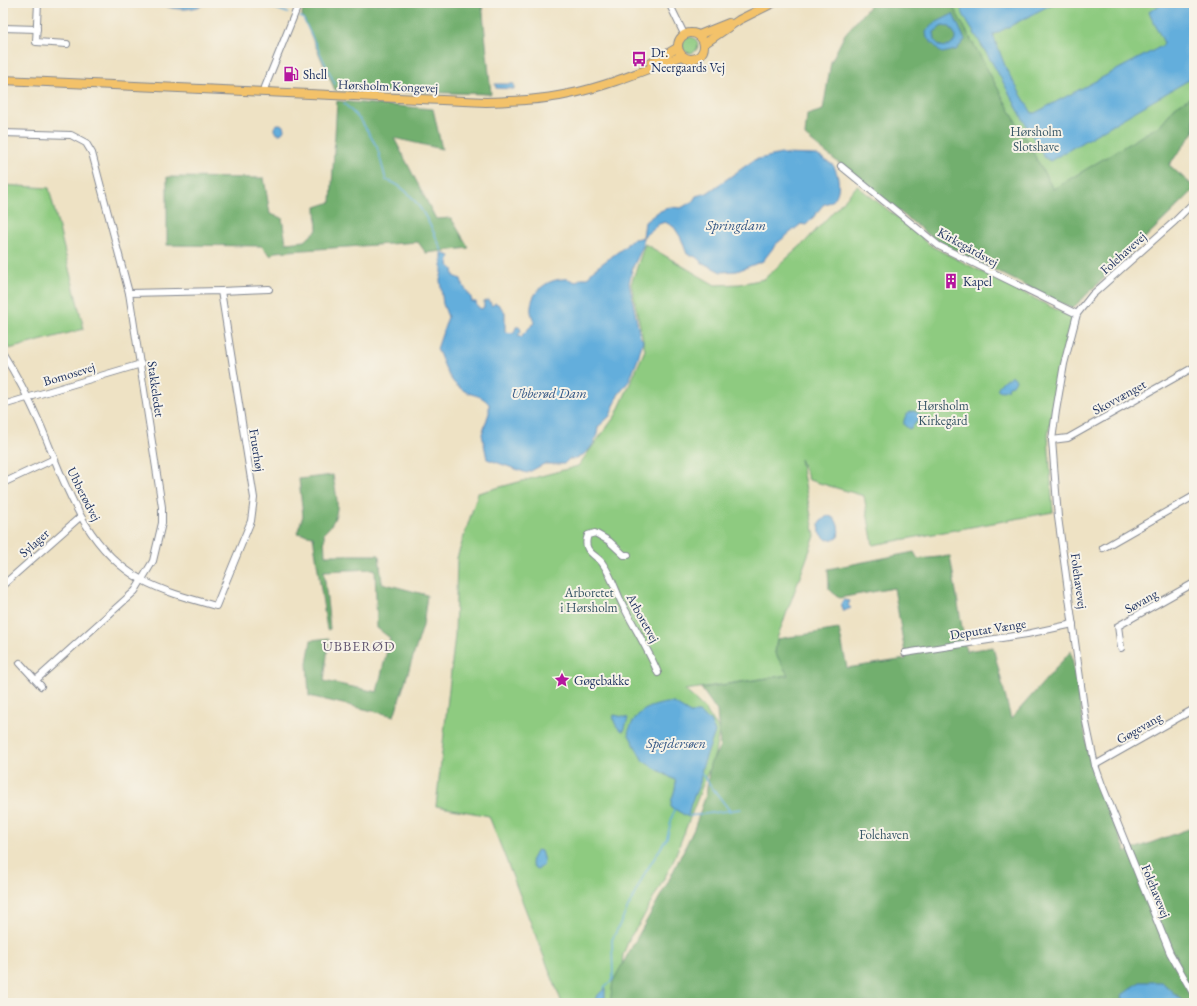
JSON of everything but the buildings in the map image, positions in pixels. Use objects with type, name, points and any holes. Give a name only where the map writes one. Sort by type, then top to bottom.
[{"type":"main road","points":[[699,35],[704,44],[703,50],[697,58],[689,59],[682,56],[677,48],[680,38],[684,34],[689,32],[699,35],[739,20],[773,3]]},
{"type":"main road","points":[[704,44],[739,20]]},
{"type":"main road","name":"Hørsholm Kongevej","points":[[626,76],[632,71],[677,48]]},
{"type":"main road","name":"Hørsholm Kongevej","points":[[3,80],[486,102],[536,100],[570,94],[626,76],[634,75],[682,56]]},
{"type":"street","points":[[38,3],[36,42],[67,44]]},
{"type":"street","points":[[263,92],[299,3]]},
{"type":"street","points":[[669,3],[684,34]]},
{"type":"street","points":[[3,28],[36,29]]},
{"type":"street","name":"Stakkeledet","points":[[3,133],[71,135],[86,143],[92,154],[129,293],[162,507],[162,523],[153,561],[142,580],[123,603],[36,680]]},
{"type":"street","name":"Kirkegårdsvej","points":[[841,166],[939,246],[1077,314]]},
{"type":"street","name":"Folehavevej","points":[[1194,202],[1175,221],[1092,295],[1077,314],[1064,364],[1052,440],[1058,517],[1073,624],[1077,678],[1095,765],[1170,953],[1194,995]]},
{"type":"street","points":[[129,293],[268,289]]},
{"type":"street","name":"Fruerhøj","points":[[216,606],[252,521],[254,510],[254,498],[221,291]]},
{"type":"street","name":"Ubberødvej","points":[[3,354],[28,398],[80,517],[105,551],[115,561],[142,580],[180,595],[216,606]]},
{"type":"street","name":"Bomosevej","points":[[3,405],[141,364]]},
{"type":"street","name":"Skovvænget","points":[[1052,440],[1068,438],[1194,367]]},
{"type":"street","points":[[3,483],[54,459]]},
{"type":"street","points":[[1103,548],[1194,496]]},
{"type":"street","name":"Sylager","points":[[3,585],[80,517]]},
{"type":"street","name":"Arboretvej","points":[[628,555],[624,555],[609,541],[595,533],[588,535],[587,542],[592,556],[603,563],[625,611],[649,650],[658,673]]},
{"type":"street","name":"Søvang","points":[[1121,648],[1118,626],[1194,583]]},
{"type":"street","name":"Deputat Vænge","points":[[905,654],[1027,634],[1073,624]]},
{"type":"street","points":[[20,663],[41,686]]},
{"type":"street","name":"Gøgevang","points":[[1095,765],[1194,709]]},
{"type":"green space","points":[[303,3],[482,3],[491,94],[335,90],[302,15]]},
{"type":"green space","name":"Hørsholm Slotshave","points":[[872,3],[951,3],[1053,189],[1160,125],[1175,107],[1194,95],[1194,132],[1169,165],[1194,187],[1194,190],[1073,308],[1060,303],[935,240],[805,136],[807,115],[823,110],[831,62],[845,34]]},
{"type":"green space","name":"Hørsholm Slotshave","points":[[874,3],[1194,3],[1194,132],[1169,165],[1194,187],[1194,190],[1091,291],[825,111]]},
{"type":"green space","points":[[690,37],[696,39],[698,45],[696,51],[690,53],[684,51],[682,45],[684,39]]},
{"type":"green space","points":[[337,101],[433,109],[442,149],[394,138],[436,219],[451,218],[469,248],[426,253],[418,242],[275,252],[271,256],[261,246],[167,245],[167,177],[264,178],[270,214],[282,218],[286,243],[305,241],[317,230],[316,207],[331,202]]},
{"type":"green space","points":[[3,185],[49,188],[84,329],[9,349],[3,339]]},
{"type":"green space","name":"Arboretet i Hørsholm","points":[[857,186],[923,237],[922,239],[933,247],[1073,318],[1058,379],[1048,436],[1053,512],[873,545],[864,496],[809,480],[800,459],[815,536],[777,639],[775,653],[789,675],[685,690],[705,709],[719,730],[715,754],[672,864],[640,923],[630,937],[623,955],[617,1003],[562,1003],[489,816],[436,806],[455,635],[457,558],[478,493],[578,466],[616,415],[645,350],[631,284],[645,244],[715,285],[740,284],[764,279],[805,242]]},
{"type":"green space","points":[[333,475],[337,506],[334,519],[324,533],[325,555],[379,555],[382,583],[427,595],[423,626],[394,716],[309,696],[307,663],[311,640],[329,638],[324,681],[377,692],[390,638],[377,628],[375,569],[324,571],[330,629],[327,630],[313,536],[297,533],[303,516],[299,479]]},
{"type":"green space","name":"Folehaven","points":[[914,552],[918,559],[950,556],[966,651],[993,647],[1011,719],[1071,651],[1087,745],[1097,783],[1126,852],[1194,827],[1194,1003],[1184,1003],[1177,995],[1122,995],[1124,1003],[1106,1003],[1104,1001],[1100,1003],[610,1003],[613,981],[667,884],[694,829],[706,795],[710,764],[720,747],[717,711],[701,688],[788,675],[775,653],[777,639],[839,629],[847,668],[906,659],[894,588],[839,598],[829,589],[828,569]]},
{"type":"water","points":[[160,3],[208,3],[197,7],[178,9],[171,8]]},
{"type":"water","points":[[961,3],[1054,3],[993,35],[1007,71],[1032,113],[1035,113],[1162,46],[1164,43],[1149,12],[1163,3],[1194,3],[1194,77],[1050,161],[1044,157],[996,70],[967,22],[962,11]]},
{"type":"water","points":[[953,14],[965,40],[956,50],[942,53],[927,38],[926,32],[931,25]],"holes":[[[942,26],[950,27],[955,34],[955,41],[947,47],[940,46],[935,41],[934,32]]]},
{"type":"water","points":[[495,84],[514,84],[514,89],[496,88]]},
{"type":"water","points":[[277,124],[281,124],[283,125],[283,133],[277,134],[274,131],[274,127]]},
{"type":"water","name":"Springdam","points":[[781,154],[817,155],[833,165],[837,173],[838,188],[835,198],[832,201],[823,205],[806,225],[801,224],[776,244],[763,261],[737,271],[721,272],[701,262],[696,257],[687,254],[681,238],[674,227],[665,222],[659,224],[643,237],[645,222],[658,212],[670,207],[681,208],[693,201],[696,196],[707,193],[754,160]]},
{"type":"water","name":"Ubberød Dam","points":[[643,237],[643,246],[633,267],[629,283],[640,337],[643,340],[638,359],[629,381],[618,395],[610,416],[598,427],[595,439],[590,449],[581,456],[569,459],[564,464],[544,464],[527,473],[487,459],[482,434],[489,413],[489,404],[483,398],[470,394],[453,382],[437,349],[448,317],[443,304],[440,280],[442,272],[442,253],[450,256],[448,265],[453,269],[454,276],[461,279],[463,286],[472,302],[476,302],[477,306],[481,309],[484,307],[484,302],[489,300],[492,306],[495,303],[498,304],[505,312],[505,332],[514,333],[516,327],[520,327],[521,332],[518,335],[522,337],[534,323],[531,311],[532,301],[534,295],[542,287],[547,283],[558,280],[567,279],[576,282],[581,278],[588,278],[592,271],[626,246],[629,241]]},
{"type":"water","points":[[1013,376],[1016,380],[1013,385],[1009,386],[1008,389],[1003,391],[998,390],[998,387],[1004,380]]},
{"type":"water","points":[[914,411],[919,414],[920,418],[909,429],[904,425],[904,420],[907,414]]},
{"type":"water","points":[[827,516],[834,518],[836,521],[839,531],[838,538],[827,540],[820,533],[819,523]]},
{"type":"water","points":[[843,600],[850,601],[848,605],[851,608],[844,611],[841,604]]},
{"type":"water","name":"Spejdersøen","points":[[674,703],[690,713],[699,713],[710,721],[715,732],[702,768],[700,783],[691,803],[688,817],[671,807],[676,786],[675,780],[643,761],[628,733],[638,715],[653,706]]},
{"type":"water","points":[[614,715],[628,718],[624,731],[616,725]]},
{"type":"water","points":[[537,850],[541,851],[544,861],[543,866],[537,869],[533,867],[531,861]]},
{"type":"water","points":[[1140,982],[1162,982],[1184,1003],[1124,1003],[1122,995]]},
{"type":"water","points":[[605,988],[605,1003],[595,1003],[596,997]]},
{"type":"waterway","points":[[259,3],[288,13]]},
{"type":"waterway","points":[[300,17],[303,18],[335,84]]},
{"type":"waterway","points":[[344,103],[362,122],[377,147],[386,180],[396,184],[406,191],[414,200],[428,221],[443,253]]},
{"type":"waterway","points":[[701,773],[730,811]]},
{"type":"waterway","points":[[604,988],[613,979],[612,940],[645,873],[667,838],[674,809]]},
{"type":"waterway","points":[[689,816],[741,809]]},
{"type":"place","name":"Dr. Neergaards Vej","points":[[639,59]]},
{"type":"place","name":"Shell","points":[[291,74]]},
{"type":"place","name":"Kapel","points":[[951,281]]},
{"type":"place","name":"Gøgebakke","points":[[562,680]]},
{"type":"district","name":"UBBERØD","points":[[359,646]]},
{"type":"park label","name":"Hørsholm Kirkegård","points":[[943,412]]}]
